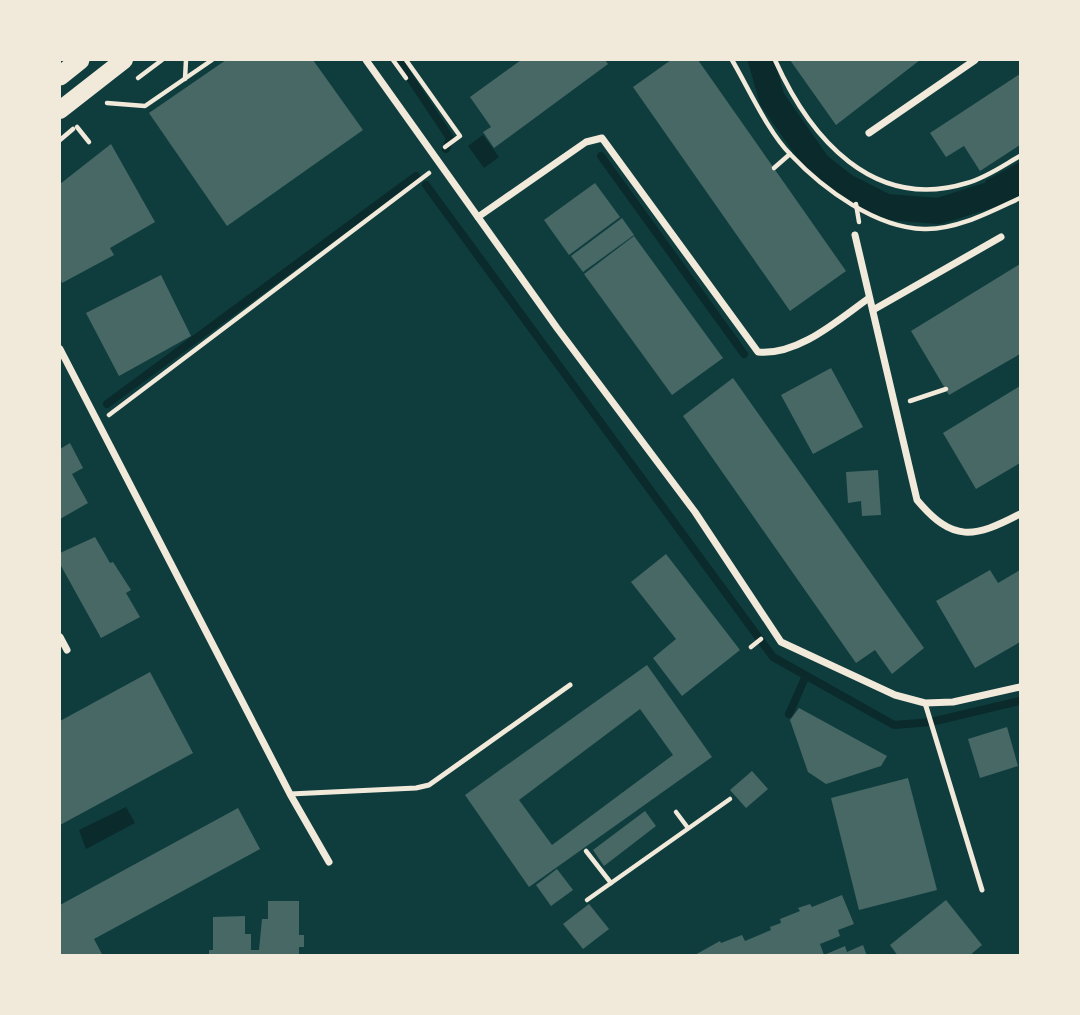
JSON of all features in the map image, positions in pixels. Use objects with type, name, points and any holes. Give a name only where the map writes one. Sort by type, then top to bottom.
[{"type":"highway","points":[[60,76],[80,60]]},
{"type":"main road","points":[[60,110],[124,60]]},
{"type":"street","points":[[366,60],[695,513],[781,642],[895,695],[925,703],[953,702],[1020,687]]},
{"type":"street","points":[[869,133],[975,60]]},
{"type":"street","points":[[478,217],[586,142],[602,138],[758,352],[775,353],[803,342],[869,298]]},
{"type":"street","points":[[855,235],[917,500],[935,521],[966,533],[985,532],[1020,514]]},
{"type":"street","points":[[873,310],[1001,237]]},
{"type":"street","points":[[60,349],[290,794],[329,862]]},
{"type":"street","points":[[60,637],[67,650]]},
{"type":"lane","points":[[290,794],[416,788],[429,785],[570,684]]},
{"type":"lane","points":[[925,703],[982,890]]},
{"type":"path","points":[[185,79],[186,60]]},
{"type":"path","points":[[107,103],[145,106],[210,60]]},
{"type":"path","points":[[393,60],[406,78]]},
{"type":"path","points":[[406,60],[460,136],[442,150]]},
{"type":"path","points":[[733,60],[790,154],[836,193],[887,222],[925,229],[984,214],[1020,198]]},
{"type":"path","points":[[775,60],[792,98],[821,136],[867,175],[907,190],[935,190],[969,183],[1020,156]]},
{"type":"path","points":[[77,127],[89,142]]},
{"type":"path","points":[[774,168],[790,154]]},
{"type":"path","points":[[110,415],[425,176]]},
{"type":"path","points":[[901,404],[946,389]]},
{"type":"path","points":[[587,900],[730,799]]},
{"type":"path","points":[[676,812],[688,828]]},
{"type":"path","points":[[586,851],[611,883]]},
{"type":"water","points":[[483,135],[499,157],[484,168],[468,146]]},
{"type":"water","points":[[1020,162],[1020,183],[997,195],[985,181]]},
{"type":"water","points":[[126,807],[135,823],[86,849],[79,830]]},
{"type":"building","points":[[226,60],[313,60],[363,130],[227,226],[149,113]]},
{"type":"building","points":[[521,60],[605,60],[608,64],[494,148],[483,132],[491,127],[470,97]]},
{"type":"building","points":[[671,60],[698,60],[846,271],[790,311],[633,87]]},
{"type":"building","points":[[790,60],[920,60],[836,125]]},
{"type":"building","points":[[1020,74],[1020,145],[980,171],[964,146],[946,157],[930,133]]},
{"type":"building","points":[[111,144],[155,222],[110,248],[114,255],[62,283],[60,184]]},
{"type":"building","points":[[595,183],[620,217],[569,255],[544,220]]},
{"type":"building","points":[[622,218],[634,235],[583,272],[571,256]]},
{"type":"building","points":[[634,236],[723,358],[672,395],[584,274]]},
{"type":"building","points":[[1020,264],[1020,354],[949,395],[911,331]]},
{"type":"building","points":[[161,275],[191,336],[119,376],[86,313]]},
{"type":"building","points":[[831,368],[863,427],[813,454],[781,395]]},
{"type":"building","points":[[733,378],[924,648],[892,674],[875,650],[856,663],[683,416]]},
{"type":"building","points":[[1020,386],[1020,463],[976,489],[943,433]]},
{"type":"building","points":[[70,443],[83,468],[72,474],[88,503],[60,519],[60,449]]},
{"type":"building","points":[[878,470],[881,515],[862,516],[861,501],[848,503],[846,472]]},
{"type":"building","points":[[95,537],[110,563],[113,562],[131,590],[126,593],[140,617],[101,638],[60,564],[60,553]]},
{"type":"building","points":[[666,554],[740,650],[682,696],[653,658],[676,639],[631,582]]},
{"type":"building","points":[[990,570],[998,583],[1020,570],[1020,642],[975,668],[936,601]]},
{"type":"building","points":[[647,665],[712,757],[529,887],[465,795]],"holes":[[[640,709],[673,755],[552,845],[519,800]]]},
{"type":"building","points":[[150,672],[193,753],[60,825],[60,721]]},
{"type":"building","points":[[799,708],[887,756],[881,766],[826,784],[808,772],[790,720]]},
{"type":"building","points":[[1007,727],[1018,766],[980,778],[968,739]]},
{"type":"building","points":[[752,771],[768,789],[746,808],[730,790]]},
{"type":"building","points":[[908,778],[937,890],[859,910],[831,798]]},
{"type":"building","points":[[238,808],[260,849],[94,939],[103,956],[60,956],[60,905]]},
{"type":"building","points":[[645,811],[656,826],[604,866],[593,850]]},
{"type":"building","points":[[557,869],[573,890],[551,906],[536,885]]},
{"type":"building","points":[[842,895],[854,924],[838,930],[840,936],[820,944],[824,955],[845,946],[847,952],[863,945],[867,956],[693,956],[720,941],[721,943],[742,935],[745,941],[771,930],[770,927],[781,923],[780,919],[800,911],[798,908],[810,904],[812,907]]},
{"type":"building","points":[[946,900],[982,945],[969,956],[898,956],[890,945]]},
{"type":"building","points":[[268,901],[299,901],[299,935],[304,935],[304,947],[299,947],[299,956],[209,956],[209,950],[213,950],[213,917],[245,916],[245,934],[251,934],[251,950],[259,950],[262,919],[268,919]]},
{"type":"building","points":[[589,904],[609,929],[583,949],[563,924]]},
{"type":"waterway","points":[[398,60],[450,138],[446,149]]},
{"type":"waterway","points":[[761,60],[772,99],[818,165],[845,186],[886,207],[939,211],[996,193],[1020,181]]},
{"type":"waterway","points":[[601,156],[744,354]]},
{"type":"waterway","points":[[107,404],[416,176]]},
{"type":"waterway","points":[[426,185],[773,657],[894,725],[931,722],[1020,701]]},
{"type":"waterway","points":[[789,714],[805,678]]}]
